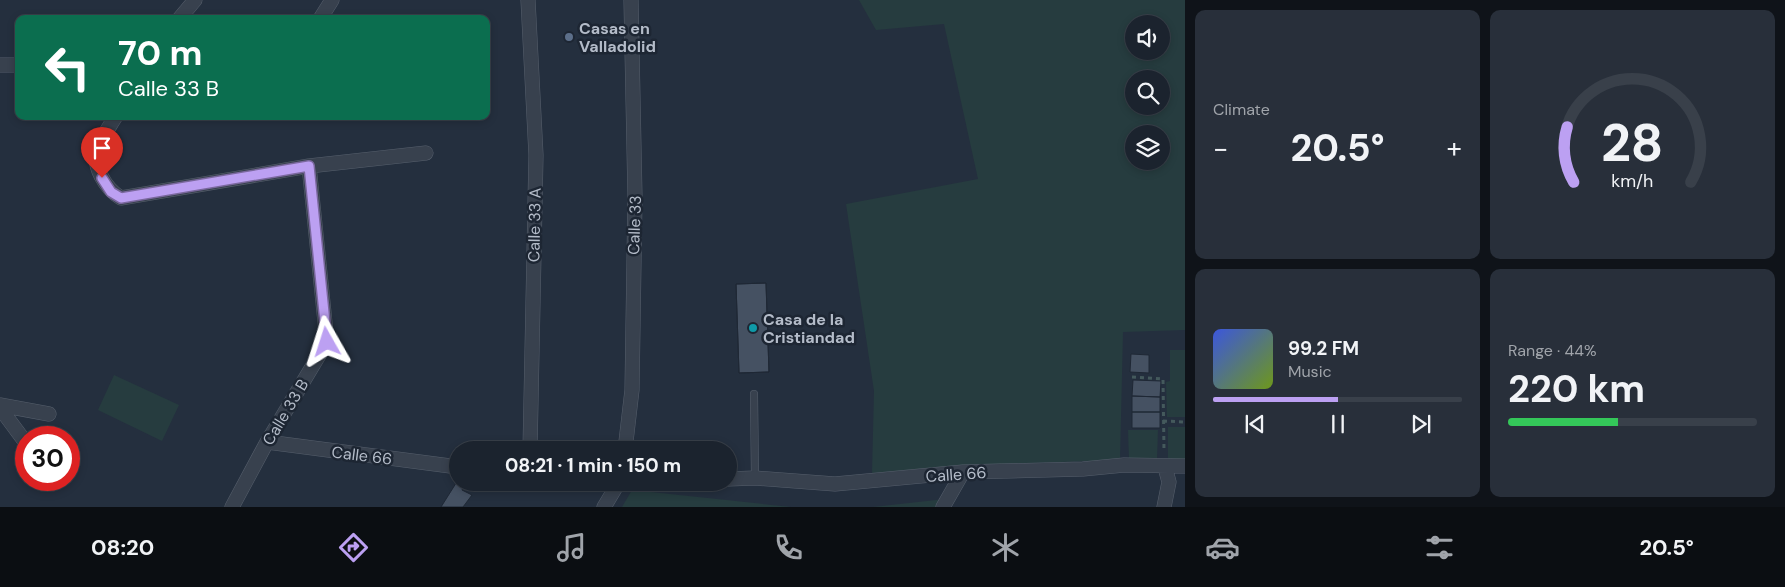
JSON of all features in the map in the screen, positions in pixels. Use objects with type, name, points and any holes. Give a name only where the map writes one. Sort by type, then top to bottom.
[{"type":"street","points":[[182,15],[195,0]]},
{"type":"street","points":[[323,15],[332,0]]},
{"type":"street","name":"Calle 33 A","points":[[528,0],[536,155],[530,441]]},
{"type":"street","name":"Calle 33","points":[[626,441],[632,390],[635,197],[631,0]]},
{"type":"street","points":[[0,65],[15,65]]},
{"type":"street","points":[[114,120],[97,149],[97,163],[102,178],[111,192],[121,198],[309,166],[426,153]]},
{"type":"street","name":"Calle 33 B","points":[[232,507],[267,442],[327,342],[309,166]]},
{"type":"street","points":[[0,407],[49,414]]},
{"type":"street","points":[[0,407],[15,428]]},
{"type":"street","name":"Calle 66","points":[[267,442],[449,466]]},
{"type":"street","name":"Calle 66","points":[[737,478],[835,484],[963,472],[1083,469],[1124,465],[1185,466]]},
{"type":"street","points":[[1164,507],[1169,482],[1165,467]]},
{"type":"street","points":[[943,507],[963,472]]},
{"type":"street","points":[[604,507],[614,491]]},
{"type":"lane","points":[[754,394],[755,478]]},
{"type":"path","points":[[1132,377],[1163,379],[1165,467]]},
{"type":"path","points":[[1163,421],[1185,422]]},
{"type":"green space","points":[[859,0],[1185,0],[1185,330],[1123,332],[1120,460],[972,465],[872,473],[874,391],[846,204],[978,179],[944,24],[876,30]]},
{"type":"green space","points":[[1170,350],[1185,350],[1185,417],[1167,417],[1166,382],[1170,381]]},
{"type":"green space","points":[[114,375],[179,405],[162,441],[98,410]]},
{"type":"green space","points":[[1168,427],[1185,427],[1185,459],[1168,459]]},
{"type":"green space","points":[[1128,430],[1158,430],[1157,459],[1129,459]]},
{"type":"green space","points":[[631,491],[641,491],[791,507],[622,507]]},
{"type":"green space","points":[[945,499],[940,507],[873,507]]},
{"type":"building","name":"Casa de la Cristiandad","points":[[766,283],[769,372],[739,373],[736,284]]},
{"type":"building","name":"Casa de la Cristiandad","points":[[766,283],[769,372],[739,373],[736,284]]},
{"type":"building","points":[[1131,354],[1149,355],[1149,373],[1130,372]]},
{"type":"building","points":[[1133,380],[1161,381],[1160,397],[1132,396]]},
{"type":"building","points":[[1132,396],[1160,397],[1160,412],[1132,412]]},
{"type":"building","points":[[1132,412],[1160,412],[1160,428],[1132,428]]},
{"type":"building","points":[[451,491],[464,491],[472,495],[463,507],[441,507]]},
{"type":"place","name":"Casas en Valladolid","points":[[569,37]]},
{"type":"place","name":"Casa de la Cristiandad","points":[[753,328]]},
{"type":"route","points":[[102,178],[111,192],[121,198],[309,166],[327,342]]}]
